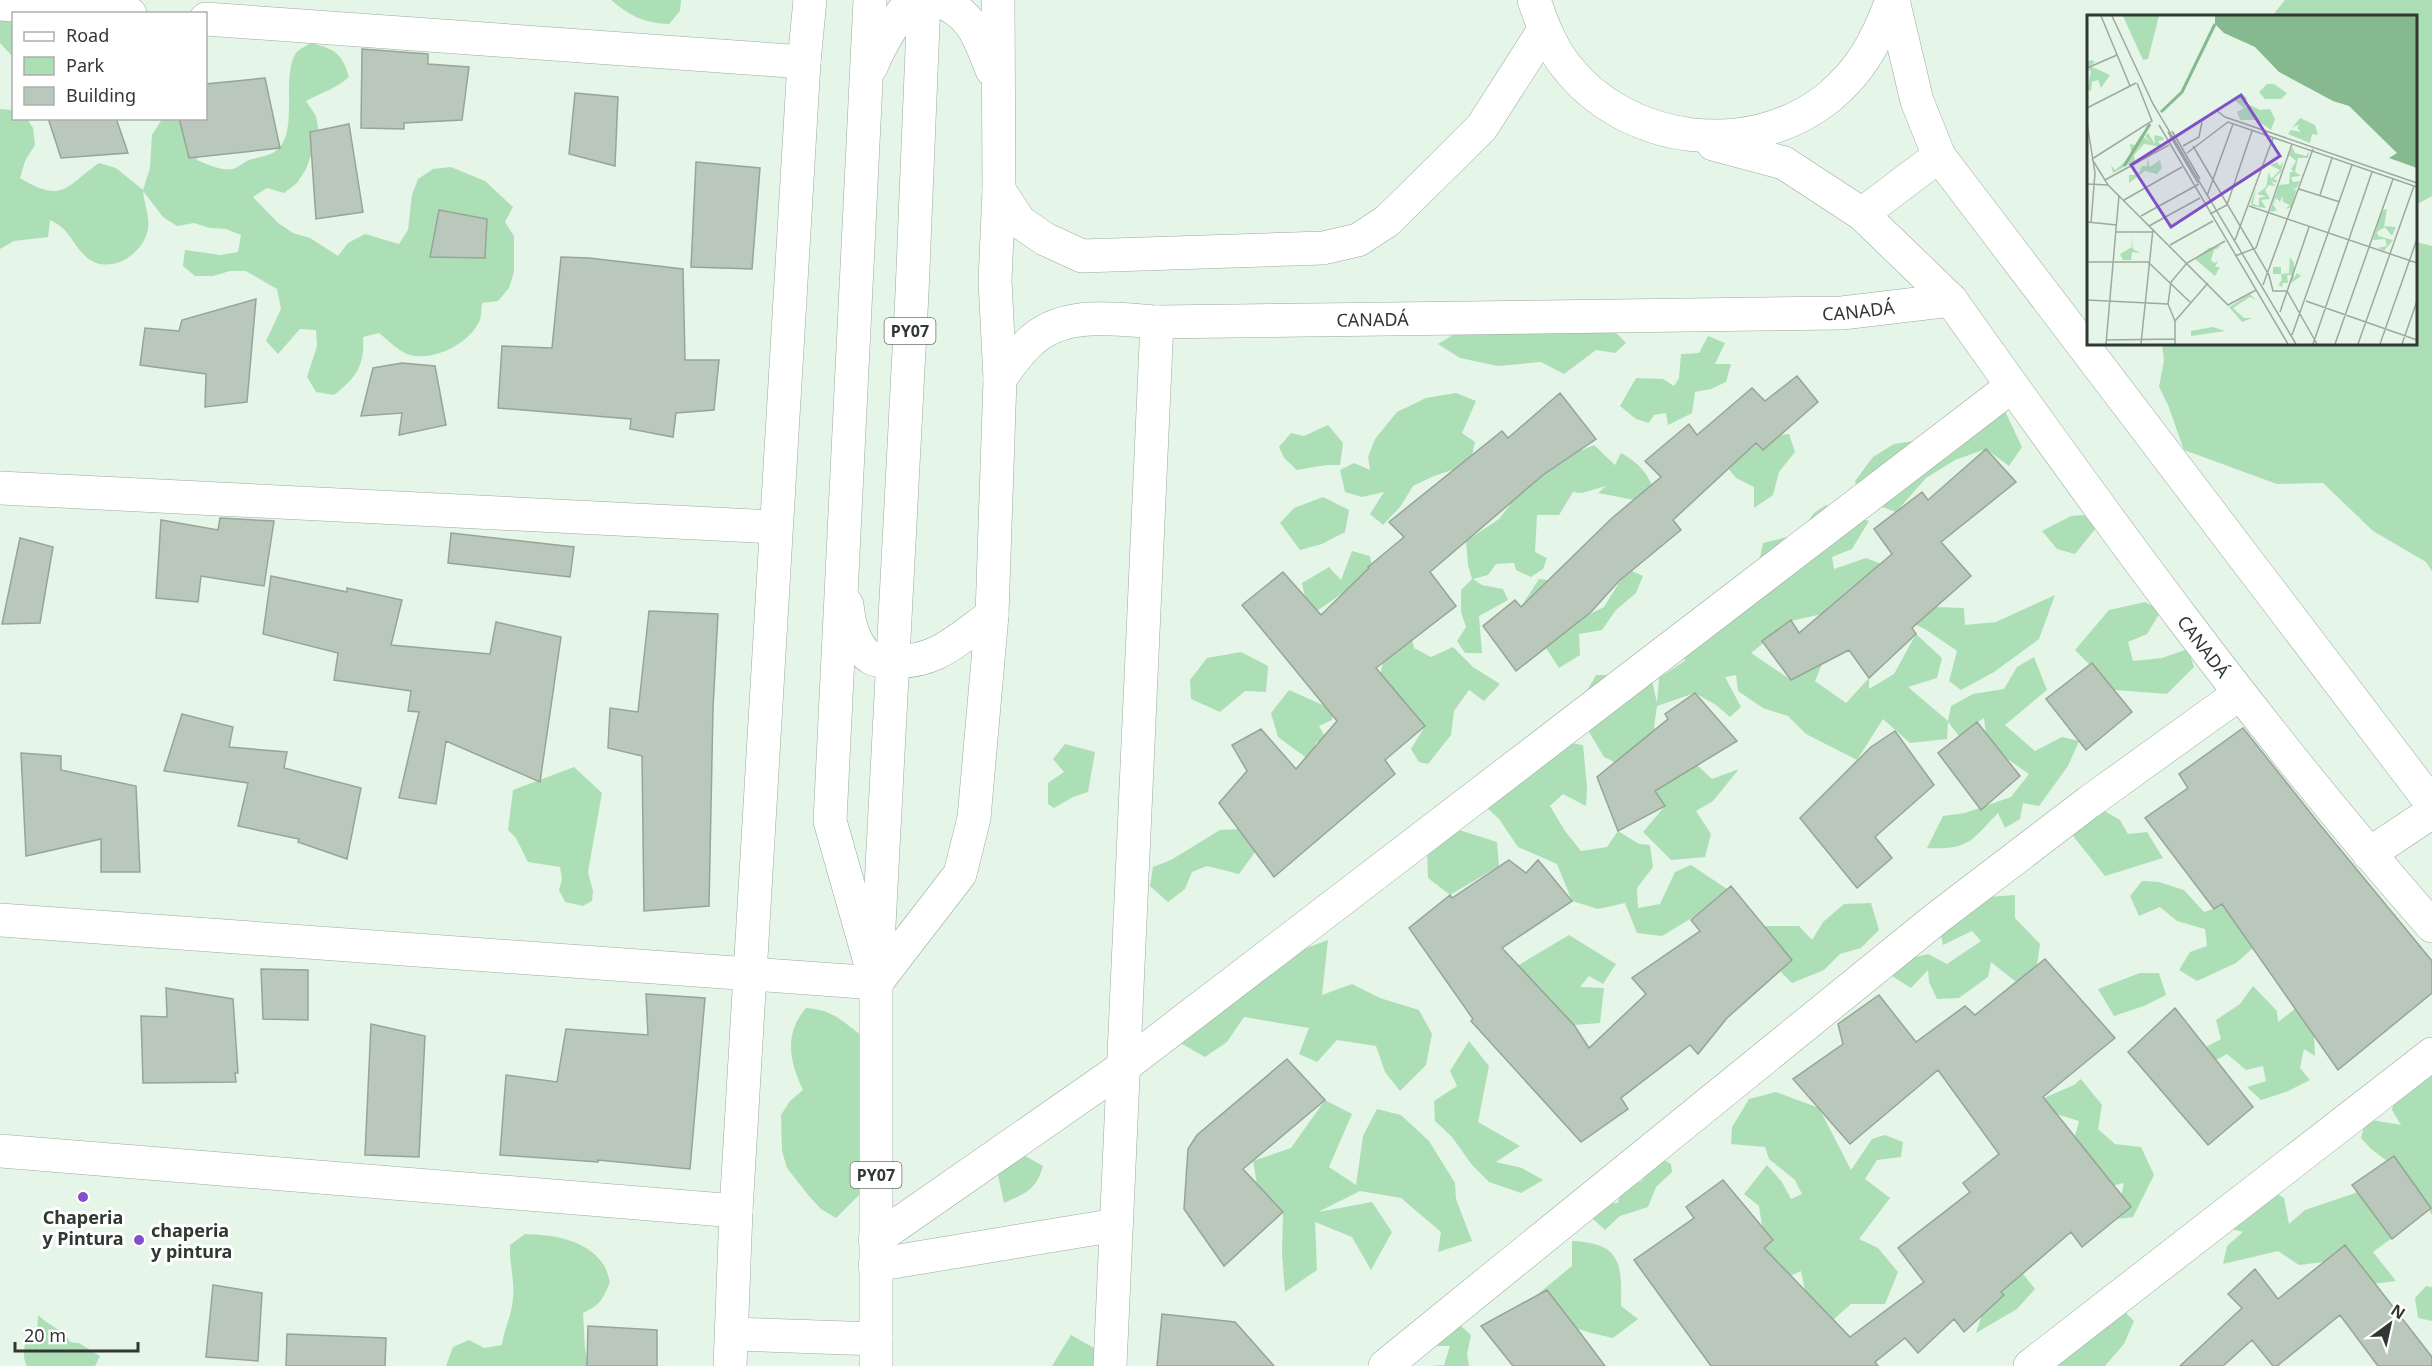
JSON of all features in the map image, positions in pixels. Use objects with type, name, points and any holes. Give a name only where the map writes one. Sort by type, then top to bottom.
[{"type":"main road","points":[[730,1366],[736,1211],[776,527],[804,62],[810,0]]},
{"type":"main road","points":[[870,0],[830,821],[876,983]]},
{"type":"main road","points":[[866,80],[882,42],[898,16],[913,0]]},
{"type":"main road","name":"PY07","points":[[876,1353],[876,983],[912,293],[924,0]]},
{"type":"main road","points":[[937,0],[965,15],[977,33],[998,83]]},
{"type":"main road","points":[[876,983],[960,874],[974,818],[992,615],[1000,379],[994,281],[999,190],[998,0]]},
{"type":"main road","points":[[1671,133],[1713,137],[1754,133],[1793,120],[1827,98],[1856,70],[1879,36],[1893,0]]},
{"type":"main road","points":[[1893,0],[1917,101],[1940,156],[2432,804]]},
{"type":"main road","points":[[0,4],[104,12]]},
{"type":"main road","points":[[999,190],[1020,222],[1044,239],[1082,256],[1323,248],[1358,240],[1387,221],[1482,127],[1539,15]]},
{"type":"main road","points":[[1539,15],[1566,66],[1596,96],[1632,118],[1671,133],[1784,163],[1862,214],[1951,300]]},
{"type":"main road","points":[[207,19],[804,62]]},
{"type":"main road","points":[[1862,214],[1940,156]]},
{"type":"main road","name":"CANADÁ","points":[[1000,379],[1030,341],[1054,327],[1094,317],[1157,322],[1842,313],[1951,300],[2239,694],[2369,855],[2432,926]]},
{"type":"main road","points":[[1110,1366],[1157,322]]},
{"type":"main road","points":[[875,1252],[1122,1068],[2012,386]]},
{"type":"main road","points":[[0,488],[776,527]]},
{"type":"main road","points":[[842,572],[849,624],[864,652],[873,660],[910,663],[932,657],[992,615]]},
{"type":"main road","points":[[1385,1366],[1937,918],[2089,802],[2239,694]]},
{"type":"main road","points":[[2369,855],[2432,812]]},
{"type":"main road","points":[[0,920],[751,976],[876,983]]},
{"type":"main road","points":[[2030,1366],[2432,1054]]},
{"type":"main road","points":[[0,1150],[736,1211]]},
{"type":"main road","points":[[875,1252],[1116,1225]]},
{"type":"main road","points":[[732,1334],[876,1353]]},
{"type":"green space","points":[[611,0],[681,0],[680,11],[669,24],[638,18]]},
{"type":"green space","points":[[2285,0],[2432,0],[2432,196],[2417,204],[2417,15],[2273,15]]},
{"type":"green space","points":[[0,9],[12,13],[12,56],[0,43]]},
{"type":"green space","points":[[311,43],[326,47],[340,57],[349,77],[306,101],[316,116],[319,133],[306,169],[297,183],[284,193],[267,188],[253,197],[278,223],[293,233],[310,238],[338,256],[348,243],[365,234],[399,244],[408,230],[412,195],[418,179],[433,169],[451,167],[485,181],[513,207],[505,222],[514,236],[514,272],[509,288],[498,301],[482,303],[479,322],[459,344],[440,353],[420,356],[402,351],[379,333],[363,337],[361,363],[348,383],[334,395],[316,392],[307,377],[317,346],[316,330],[300,329],[278,354],[266,341],[281,309],[277,289],[246,271],[195,276],[183,266],[185,250],[221,255],[238,252],[241,235],[226,229],[210,228],[194,223],[177,226],[163,217],[143,191],[148,219],[145,238],[132,255],[114,264],[94,262],[85,256],[66,232],[50,220],[48,237],[14,241],[0,249],[0,109],[12,110],[12,120],[28,120],[33,128],[35,145],[25,161],[20,178],[34,186],[55,191],[63,189],[99,163],[116,168],[143,190],[150,168],[152,135],[161,120],[189,120],[197,160],[215,167],[233,169],[249,160],[276,151],[285,139],[288,128],[290,75],[297,52]]},
{"type":"green space","points":[[2417,242],[2432,246],[2432,571],[2426,562],[2373,531],[2323,483],[2277,484],[2184,450],[2159,387],[2164,360],[2162,345],[2417,345]]},
{"type":"green space","points":[[1602,318],[1626,343],[1615,353],[1596,350],[1564,374],[1541,362],[1498,366],[1460,358],[1438,344],[1458,332],[1527,330],[1570,333]]},
{"type":"green space","points":[[1708,336],[1725,343],[1715,364],[1731,364],[1726,382],[1711,389],[1695,392],[1692,413],[1668,425],[1666,413],[1654,415],[1649,423],[1636,419],[1620,406],[1636,378],[1663,379],[1674,386],[1679,378],[1681,354],[1699,353]]},
{"type":"green space","points":[[1456,393],[1476,401],[1462,433],[1475,442],[1470,464],[1413,486],[1400,507],[1383,525],[1370,514],[1384,492],[1362,497],[1345,492],[1340,470],[1354,463],[1370,470],[1368,457],[1375,439],[1397,412],[1426,398]]},
{"type":"green space","points":[[2004,409],[2022,447],[2009,466],[1986,449],[1955,460],[1926,478],[1896,512],[1860,499],[1855,481],[1873,457],[1894,444],[1941,437]]},
{"type":"green space","points":[[1328,425],[1343,443],[1340,465],[1297,470],[1284,458],[1279,447],[1291,433],[1304,436]]},
{"type":"green space","points":[[1740,433],[1763,450],[1780,435],[1789,434],[1795,452],[1779,472],[1773,495],[1754,508],[1754,487],[1736,478],[1719,457]]},
{"type":"green space","points":[[1594,445],[1615,465],[1621,453],[1636,463],[1649,479],[1658,501],[1640,501],[1598,493],[1606,486],[1582,493],[1573,492],[1559,515],[1537,515],[1535,552],[1547,558],[1543,569],[1531,577],[1516,570],[1514,563],[1496,564],[1488,575],[1473,579],[1482,585],[1503,589],[1508,600],[1479,616],[1482,653],[1465,653],[1457,641],[1466,627],[1461,612],[1461,590],[1472,579],[1466,541],[1499,519],[1512,502],[1543,475],[1577,452]]},
{"type":"green space","points":[[1323,497],[1349,510],[1345,532],[1322,544],[1300,550],[1280,523],[1294,508]]},
{"type":"green space","points":[[1826,505],[1869,521],[1852,549],[1832,557],[1834,569],[1866,558],[1895,569],[1880,581],[1866,576],[1822,614],[1791,621],[1751,653],[1791,680],[1822,664],[1815,681],[1846,703],[1869,678],[1869,689],[1894,674],[1916,634],[1942,658],[1937,678],[1908,687],[1948,721],[1951,706],[1973,694],[2004,689],[2017,667],[2034,657],[2047,690],[2005,725],[2035,751],[2062,737],[2079,741],[2068,766],[2039,806],[2023,803],[2020,819],[2005,828],[1998,813],[1975,837],[1961,845],[1927,848],[1943,816],[1965,813],[2011,797],[2029,774],[2006,758],[1986,734],[1984,718],[1959,736],[1948,722],[1947,739],[1910,743],[1883,719],[1857,760],[1806,734],[1788,716],[1763,708],[1738,691],[1736,675],[1725,677],[1741,707],[1730,717],[1716,705],[1695,693],[1657,706],[1654,727],[1662,755],[1697,765],[1712,779],[1739,769],[1713,801],[1696,811],[1711,834],[1705,857],[1671,860],[1643,832],[1665,806],[1646,777],[1604,757],[1589,732],[1581,701],[1596,675],[1651,676],[1657,703],[1659,678],[1686,660],[1664,651],[1722,605],[1738,574],[1758,567],[1763,543],[1799,534],[1814,513]]},
{"type":"green space","points":[[2084,515],[2096,528],[2075,554],[2057,549],[2042,531],[2071,516]]},
{"type":"green space","points":[[1352,551],[1370,556],[1375,585],[1410,628],[1414,648],[1431,657],[1453,647],[1473,667],[1500,684],[1484,701],[1469,690],[1454,711],[1451,735],[1428,764],[1419,762],[1411,749],[1425,726],[1406,702],[1379,680],[1384,658],[1347,590],[1317,611],[1305,597],[1302,583],[1329,567],[1341,580]]},
{"type":"green space","points":[[1621,566],[1643,576],[1636,593],[1616,610],[1602,630],[1579,634],[1580,655],[1559,668],[1546,648],[1553,635],[1521,607],[1539,579],[1555,581],[1582,618],[1604,607],[1622,578]]},
{"type":"green space","points":[[1899,593],[1936,607],[1964,608],[1965,625],[1996,622],[2055,595],[2039,639],[1994,672],[1961,690],[1949,681],[1957,651],[1925,629],[1904,619]]},
{"type":"green space","points":[[2145,602],[2161,611],[2147,634],[2128,642],[2133,661],[2162,658],[2188,649],[2194,667],[2167,694],[2115,690],[2075,650],[2109,610]]},
{"type":"green space","points":[[1241,652],[1268,666],[1266,692],[1245,691],[1220,712],[1191,699],[1190,680],[1207,658]]},
{"type":"green space","points":[[1289,690],[1332,709],[1332,720],[1319,726],[1334,759],[1317,741],[1308,759],[1278,737],[1271,713]]},
{"type":"green space","points":[[1545,739],[1583,745],[1587,787],[1586,806],[1563,794],[1550,806],[1565,831],[1581,851],[1607,847],[1618,831],[1639,844],[1650,845],[1653,867],[1637,888],[1638,908],[1660,904],[1675,872],[1691,865],[1727,889],[1695,916],[1662,936],[1637,933],[1625,903],[1598,909],[1572,901],[1557,864],[1518,847],[1499,819],[1484,805]]},
{"type":"green space","points":[[1065,744],[1095,752],[1088,792],[1073,797],[1054,808],[1048,804],[1048,783],[1064,772],[1053,759]]},
{"type":"green space","points":[[574,767],[602,793],[588,872],[593,891],[592,901],[583,906],[565,902],[559,890],[562,879],[560,867],[528,862],[516,838],[508,830],[513,790]]},
{"type":"green space","points":[[2089,802],[2120,820],[2128,834],[2147,832],[2163,858],[2105,876],[2066,827]]},
{"type":"green space","points":[[1238,829],[1255,852],[1239,874],[1207,866],[1192,872],[1185,889],[1168,902],[1150,886],[1153,867],[1171,860],[1220,830]]},
{"type":"green space","points":[[1456,829],[1497,842],[1499,866],[1450,895],[1428,878],[1427,850]]},
{"type":"green space","points":[[2142,881],[2159,882],[2184,890],[2204,912],[2236,901],[2249,931],[2253,948],[2236,963],[2197,981],[2179,970],[2190,952],[2207,946],[2205,929],[2177,921],[2160,907],[2139,916],[2130,896]]},
{"type":"green space","points":[[2015,895],[2015,918],[2040,944],[2037,965],[2016,982],[1991,962],[1988,977],[1959,998],[1937,999],[1929,982],[1928,970],[1911,988],[1892,976],[1899,961],[1928,954],[1947,964],[1981,941],[1972,931],[1943,945],[1937,918],[1962,899]]},
{"type":"green space","points":[[1871,903],[1879,930],[1861,948],[1840,954],[1824,970],[1792,983],[1769,960],[1763,926],[1799,926],[1812,940],[1823,922],[1844,904]]},
{"type":"green space","points":[[1569,935],[1616,964],[1603,984],[1589,976],[1580,987],[1604,988],[1600,1023],[1574,1025],[1517,966]]},
{"type":"green space","points":[[1328,940],[1322,995],[1352,984],[1380,998],[1419,1010],[1432,1034],[1426,1065],[1400,1091],[1385,1072],[1376,1046],[1337,1040],[1317,1062],[1299,1054],[1309,1028],[1244,1017],[1227,1042],[1205,1057],[1175,1040],[1224,979]]},
{"type":"green space","points":[[2140,973],[2159,973],[2166,995],[2144,1006],[2114,1016],[2098,989]]},
{"type":"green space","points":[[2253,986],[2277,1011],[2278,1022],[2295,1009],[2314,1036],[2315,1056],[2304,1049],[2300,1068],[2310,1080],[2286,1092],[2261,1100],[2247,1087],[2266,1081],[2263,1066],[2246,1070],[2227,1054],[2216,1060],[2206,1047],[2221,1039],[2216,1020],[2240,1004]]},
{"type":"green space","points":[[806,1008],[832,1015],[867,1039],[862,1192],[836,1218],[821,1209],[809,1196],[787,1168],[782,1151],[781,1115],[790,1101],[803,1090],[794,1068],[791,1048],[794,1028]]},
{"type":"green space","points":[[1469,1041],[1489,1066],[1478,1122],[1520,1146],[1496,1162],[1522,1168],[1543,1180],[1521,1193],[1489,1182],[1472,1165],[1452,1137],[1435,1121],[1434,1101],[1457,1086],[1450,1071]]},
{"type":"green space","points":[[2432,1071],[2432,1215],[2410,1178],[2371,1149],[2361,1138],[2366,1119],[2401,1125],[2392,1110],[2396,1087]]},
{"type":"green space","points":[[2081,1079],[2102,1105],[2098,1129],[2115,1144],[2141,1147],[2154,1175],[2133,1217],[2116,1219],[2124,1183],[2106,1187],[2097,1166],[2075,1136],[2079,1121],[2056,1114],[2044,1098],[2074,1085]]},
{"type":"green space","points":[[1776,1092],[1819,1108],[1851,1170],[1872,1139],[1885,1135],[1903,1142],[1901,1157],[1877,1160],[1865,1179],[1890,1198],[1859,1239],[1878,1248],[1898,1272],[1885,1304],[1851,1304],[1833,1320],[1805,1291],[1801,1271],[1765,1288],[1757,1253],[1762,1226],[1759,1206],[1744,1194],[1767,1165],[1782,1182],[1791,1199],[1802,1194],[1795,1180],[1769,1159],[1765,1147],[1731,1144],[1732,1127],[1749,1099]]},
{"type":"green space","points":[[1325,1100],[1352,1114],[1329,1167],[1356,1185],[1363,1136],[1377,1109],[1401,1115],[1429,1141],[1455,1183],[1456,1199],[1472,1241],[1438,1252],[1441,1232],[1401,1198],[1360,1191],[1318,1212],[1372,1202],[1392,1232],[1371,1270],[1352,1237],[1315,1222],[1317,1270],[1285,1292],[1282,1255],[1283,1212],[1257,1184],[1253,1161],[1291,1148]]},
{"type":"green space","points":[[1020,1153],[1043,1166],[1037,1180],[1029,1190],[1004,1203],[998,1175],[1006,1156]]},
{"type":"green space","points":[[1657,1156],[1671,1164],[1672,1172],[1656,1187],[1648,1207],[1620,1216],[1605,1230],[1583,1210],[1599,1203],[1618,1203],[1621,1187],[1642,1181],[1651,1161]]},
{"type":"green space","points":[[2265,1186],[2284,1198],[2289,1224],[2305,1210],[2358,1192],[2403,1230],[2373,1252],[2396,1281],[2364,1285],[2340,1260],[2299,1265],[2278,1251],[2223,1264],[2227,1246],[2243,1232],[2213,1224]]},
{"type":"green space","points":[[525,1234],[558,1237],[578,1244],[588,1249],[606,1268],[610,1282],[605,1294],[594,1307],[583,1313],[585,1349],[589,1366],[446,1366],[453,1347],[469,1340],[484,1348],[502,1345],[513,1298],[510,1245]]},
{"type":"green space","points":[[1572,1241],[1600,1246],[1609,1251],[1619,1267],[1621,1306],[1638,1319],[1613,1338],[1569,1325],[1533,1298],[1572,1266]]},
{"type":"green space","points":[[2019,1269],[2035,1289],[2017,1309],[1976,1333],[1993,1282]]},
{"type":"green space","points":[[2426,1286],[2432,1287],[2432,1321],[2418,1318],[2415,1298]]},
{"type":"green space","points":[[2124,1311],[2134,1321],[2124,1344],[2105,1366],[2060,1366],[2057,1364]]},
{"type":"green space","points":[[38,1315],[70,1342],[79,1343],[100,1356],[95,1366],[27,1366],[24,1356],[26,1339],[37,1335]]},
{"type":"green space","points":[[1450,1316],[1471,1335],[1467,1354],[1469,1366],[1432,1366],[1444,1365],[1450,1346],[1430,1346]]},
{"type":"green space","points":[[1071,1335],[1110,1357],[1121,1366],[1052,1366]]},
{"type":"building","points":[[362,49],[428,54],[428,64],[469,67],[462,120],[404,123],[404,129],[361,128]]},
{"type":"building","points":[[265,78],[280,148],[189,158],[180,120],[207,120],[207,84]]},
{"type":"building","points":[[575,93],[618,97],[615,166],[569,154]]},
{"type":"building","points":[[49,120],[117,120],[128,153],[61,158]]},
{"type":"building","points":[[349,124],[363,212],[316,219],[310,132]]},
{"type":"building","points":[[696,162],[760,168],[752,269],[691,267]]},
{"type":"building","points":[[439,210],[487,219],[485,258],[430,257]]},
{"type":"building","points":[[561,257],[683,269],[685,360],[719,360],[714,410],[676,413],[673,437],[630,429],[631,419],[498,408],[502,346],[552,348]]},
{"type":"building","points":[[256,299],[247,402],[205,407],[206,374],[140,365],[145,328],[179,331],[182,320]]},
{"type":"building","points":[[402,363],[435,366],[446,425],[399,435],[402,413],[361,416],[373,368]]},
{"type":"building","points":[[1797,376],[1818,402],[1763,450],[1756,443],[1673,520],[1681,530],[1619,581],[1591,612],[1516,671],[1483,626],[1515,600],[1521,607],[1611,519],[1661,477],[1645,461],[1689,424],[1697,435],[1752,388],[1765,401]]},
{"type":"building","points":[[1560,393],[1596,439],[1543,475],[1430,572],[1456,606],[1376,668],[1425,726],[1385,760],[1395,774],[1274,877],[1219,803],[1247,771],[1232,745],[1261,729],[1296,769],[1337,721],[1242,605],[1283,572],[1321,615],[1368,567],[1404,537],[1389,522],[1502,431],[1508,438]]},
{"type":"building","points":[[1986,449],[2016,482],[1941,542],[1971,576],[1912,628],[1916,634],[1869,678],[1849,650],[1791,680],[1762,641],[1791,620],[1799,633],[1892,554],[1874,529],[1922,492],[1928,500]]},
{"type":"building","points":[[220,518],[274,521],[264,586],[201,576],[198,602],[156,598],[161,520],[218,530]]},
{"type":"building","points":[[451,533],[574,547],[570,577],[448,563]]},
{"type":"building","points":[[20,538],[53,547],[40,623],[2,624]]},
{"type":"building","points":[[271,576],[347,592],[347,588],[402,600],[391,645],[490,654],[496,622],[561,637],[540,782],[446,741],[436,804],[399,798],[419,712],[408,711],[411,691],[334,680],[338,653],[263,634]]},
{"type":"building","points":[[649,611],[718,614],[713,708],[709,906],[644,911],[642,756],[608,748],[610,708],[638,712]]},
{"type":"building","points":[[2092,663],[2132,712],[2086,750],[2046,699]]},
{"type":"building","points":[[1695,693],[1737,741],[1655,791],[1665,806],[1618,831],[1597,777],[1668,719],[1665,714]]},
{"type":"building","points":[[182,714],[233,727],[229,747],[287,752],[284,768],[361,788],[347,859],[298,842],[299,839],[238,826],[248,783],[164,771]]},
{"type":"building","points":[[1977,722],[2020,776],[1981,810],[1938,753]]},
{"type":"building","points":[[2243,728],[2432,961],[2432,993],[2338,1070],[2222,904],[2214,909],[2145,818],[2188,788],[2179,774]]},
{"type":"building","points":[[1895,731],[1934,785],[1875,837],[1892,858],[1857,888],[1800,818],[1871,747]]},
{"type":"building","points":[[21,753],[61,756],[61,770],[136,786],[140,872],[101,872],[101,839],[26,856]]},
{"type":"building","points":[[1509,860],[1526,873],[1538,860],[1572,901],[1502,948],[1574,1025],[1589,1048],[1646,994],[1632,978],[1700,931],[1691,920],[1731,886],[1792,960],[1727,1018],[1698,1054],[1690,1045],[1621,1098],[1628,1109],[1581,1142],[1471,1021],[1473,1019],[1409,928],[1450,895],[1452,898]]},
{"type":"building","points":[[2045,959],[2115,1038],[2043,1097],[2131,1207],[2082,1247],[2071,1232],[2001,1292],[2004,1295],[1964,1332],[1954,1319],[1918,1353],[1905,1338],[1875,1362],[1878,1366],[1711,1366],[1634,1260],[1694,1218],[1686,1207],[1723,1180],[1773,1240],[1764,1248],[1850,1337],[1924,1282],[1898,1248],[1970,1192],[1963,1183],[1999,1154],[1938,1070],[1850,1144],[1793,1079],[1843,1044],[1838,1024],[1879,995],[1916,1042],[1965,1006],[1975,1015]]},
{"type":"building","points":[[261,969],[308,970],[308,1020],[263,1019]]},
{"type":"building","points":[[166,988],[233,999],[238,1073],[235,1073],[236,1082],[143,1083],[141,1016],[167,1017]]},
{"type":"building","points":[[646,994],[705,998],[690,1169],[598,1160],[598,1162],[500,1155],[506,1075],[557,1082],[566,1029],[648,1035]]},
{"type":"building","points":[[2175,1008],[2253,1107],[2208,1145],[2128,1052]]},
{"type":"building","points":[[371,1024],[425,1036],[419,1157],[365,1155]]},
{"type":"building","points":[[1287,1059],[1325,1100],[1243,1169],[1283,1212],[1224,1266],[1184,1209],[1188,1149],[1197,1135]]},
{"type":"building","points":[[2394,1156],[2431,1208],[2392,1239],[2352,1185]]},
{"type":"building","points":[[2345,1245],[2432,1357],[2432,1366],[2378,1366],[2340,1315],[2277,1366],[2273,1366],[2252,1340],[2223,1366],[2180,1366],[2242,1308],[2228,1294],[2255,1269],[2278,1299]]},
{"type":"building","points":[[213,1285],[262,1293],[258,1361],[206,1357]]},
{"type":"building","points":[[1547,1290],[1605,1366],[1513,1366],[1481,1326]]},
{"type":"building","points":[[1162,1314],[1235,1322],[1274,1366],[1157,1366]]},
{"type":"building","points":[[588,1326],[657,1330],[657,1366],[587,1366]]},
{"type":"building","points":[[287,1334],[386,1338],[385,1366],[286,1366]]},
{"type":"place","name":"Chaperia y Pintura","points":[[83,1197]]},
{"type":"place","name":"chaperia y pintura","points":[[139,1240]]}]
